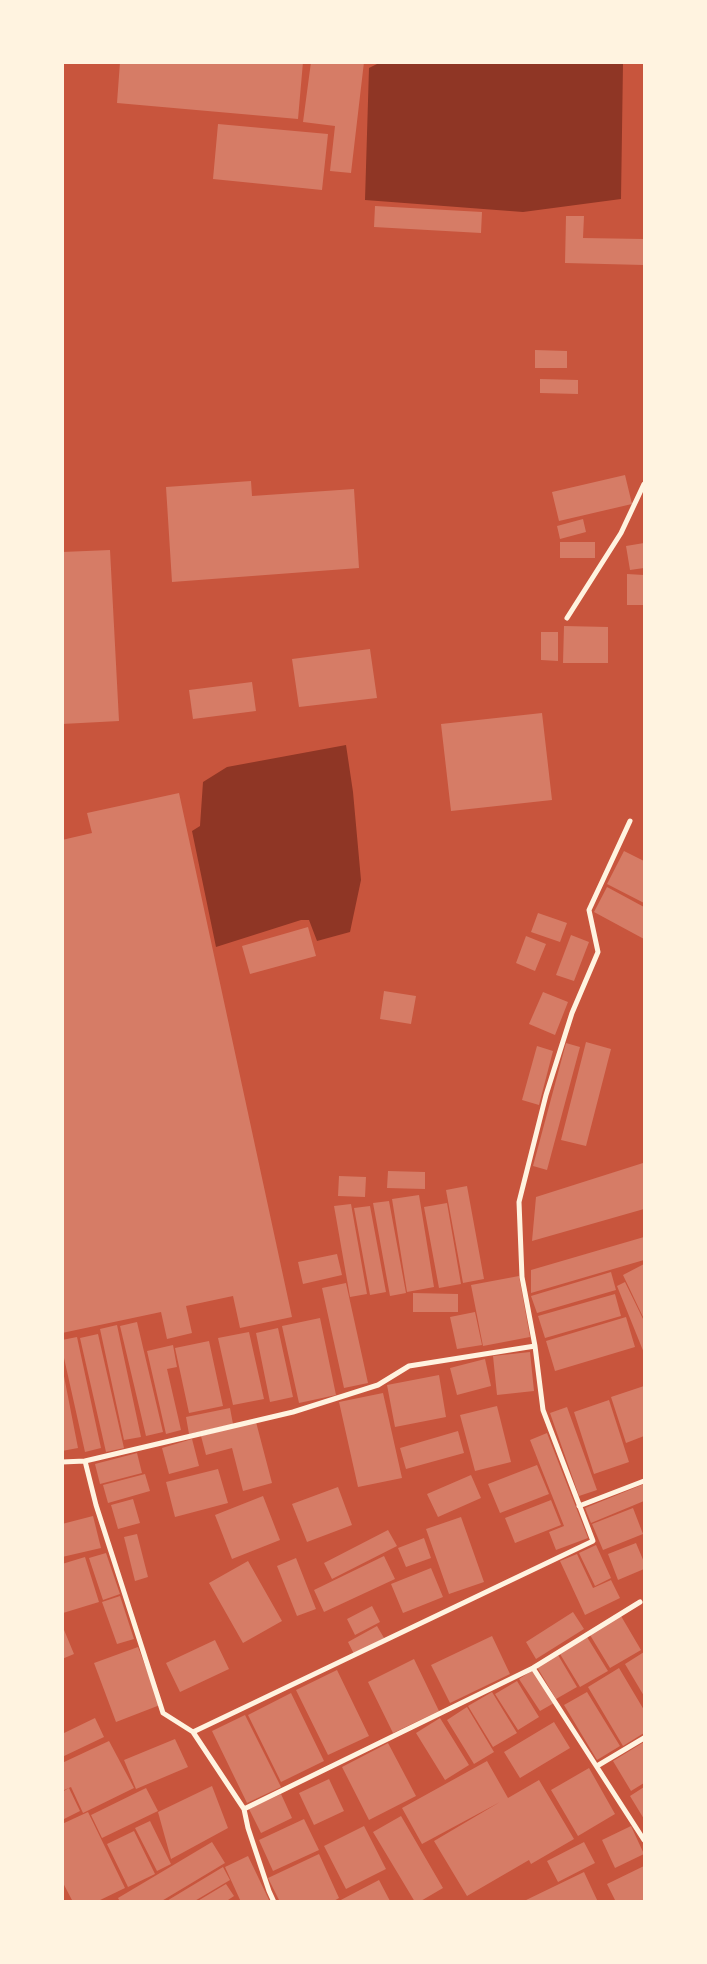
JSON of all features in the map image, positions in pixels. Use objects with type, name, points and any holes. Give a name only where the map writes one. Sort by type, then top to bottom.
[{"type":"street","points":[[567,618],[621,533],[644,484]]},
{"type":"street","points":[[193,1732],[592,1541],[544,1410],[522,1276],[519,1202],[546,1095],[572,1013],[598,952],[589,910],[630,821]]},
{"type":"street","points":[[62,1462],[85,1461],[293,1412],[378,1385],[409,1366],[535,1346]]},
{"type":"street","points":[[85,1461],[96,1506],[163,1713],[193,1732],[244,1809],[248,1828],[274,1902]]},
{"type":"street","points":[[579,1506],[644,1481]]},
{"type":"street","points":[[244,1809],[533,1668],[640,1602]]},
{"type":"street","points":[[533,1668],[644,1840]]},
{"type":"street","points":[[597,1766],[644,1738]]},
{"type":"shaded area","points":[[623,63],[621,199],[523,212],[365,200],[369,68],[377,64]]},
{"type":"shaded area","points":[[346,745],[353,792],[361,880],[350,932],[317,941],[309,920],[301,920],[216,947],[192,831],[200,826],[203,782],[227,767]]},
{"type":"building","points":[[120,62],[303,62],[298,119],[117,103]]},
{"type":"building","points":[[311,62],[364,62],[351,173],[330,171],[335,126],[303,122]]},
{"type":"building","points":[[218,124],[328,134],[322,190],[213,179]]},
{"type":"building","points":[[375,206],[482,212],[481,233],[374,227]]},
{"type":"building","points":[[566,216],[584,216],[583,238],[644,239],[644,265],[565,263]]},
{"type":"building","points":[[535,350],[567,351],[567,368],[535,368]]},
{"type":"building","points":[[540,379],[578,380],[578,394],[540,393]]},
{"type":"building","points":[[625,475],[632,504],[559,521],[552,492]]},
{"type":"building","points":[[251,481],[252,496],[354,489],[359,568],[172,582],[166,487]]},
{"type":"building","points":[[583,519],[586,532],[560,539],[557,526]]},
{"type":"building","points":[[560,542],[595,542],[595,558],[560,558]]},
{"type":"building","points":[[644,543],[644,568],[630,570],[626,546]]},
{"type":"building","points":[[110,550],[119,721],[62,724],[62,552]]},
{"type":"building","points":[[627,574],[644,575],[644,605],[627,605]]},
{"type":"building","points":[[564,626],[608,627],[608,663],[563,663]]},
{"type":"building","points":[[541,632],[558,632],[558,661],[541,660]]},
{"type":"building","points":[[370,649],[377,698],[299,707],[292,659]]},
{"type":"building","points":[[252,682],[256,711],[193,719],[189,690]]},
{"type":"building","points":[[542,713],[552,800],[451,811],[441,724]]},
{"type":"building","points":[[179,793],[292,1317],[240,1328],[233,1296],[186,1306],[192,1333],[167,1339],[161,1312],[62,1333],[62,840],[92,833],[87,813]]},
{"type":"building","points":[[624,851],[644,861],[644,903],[607,884]]},
{"type":"building","points":[[607,887],[644,907],[644,939],[594,912]]},
{"type":"building","points":[[538,913],[567,923],[560,942],[531,932]]},
{"type":"building","points":[[308,927],[316,956],[250,974],[242,946]]},
{"type":"building","points":[[571,935],[589,942],[574,981],[556,975]]},
{"type":"building","points":[[526,936],[546,944],[535,971],[516,963]]},
{"type":"building","points":[[384,991],[416,996],[411,1024],[380,1019]]},
{"type":"building","points":[[543,992],[568,1002],[555,1035],[529,1024]]},
{"type":"building","points":[[586,1042],[611,1049],[586,1146],[561,1140]]},
{"type":"building","points":[[566,1043],[580,1047],[547,1170],[533,1166]]},
{"type":"building","points":[[537,1046],[553,1051],[539,1105],[522,1100]]},
{"type":"building","points":[[643,1163],[644,1209],[532,1241],[536,1197]]},
{"type":"building","points":[[388,1171],[425,1172],[425,1189],[387,1188]]},
{"type":"building","points":[[339,1176],[366,1177],[365,1197],[338,1196]]},
{"type":"building","points":[[467,1186],[484,1279],[463,1283],[446,1190]]},
{"type":"building","points":[[419,1195],[434,1287],[407,1292],[392,1199]]},
{"type":"building","points":[[389,1201],[406,1293],[390,1296],[373,1203]]},
{"type":"building","points":[[447,1203],[461,1284],[439,1288],[424,1207]]},
{"type":"building","points":[[351,1204],[367,1294],[350,1297],[334,1206]]},
{"type":"building","points":[[370,1206],[386,1292],[370,1295],[354,1208]]},
{"type":"building","points":[[644,1237],[644,1260],[531,1293],[531,1270]]},
{"type":"building","points":[[337,1254],[342,1275],[303,1284],[298,1262]]},
{"type":"building","points":[[644,1264],[644,1319],[623,1275]]},
{"type":"building","points":[[611,1272],[616,1290],[537,1313],[531,1296]]},
{"type":"building","points":[[519,1276],[530,1337],[483,1346],[471,1285]]},
{"type":"building","points":[[625,1282],[644,1321],[644,1353],[617,1286]]},
{"type":"building","points":[[346,1283],[368,1383],[344,1388],[322,1288]]},
{"type":"building","points":[[413,1293],[458,1294],[458,1312],[413,1312]]},
{"type":"building","points":[[615,1294],[621,1316],[545,1338],[538,1316]]},
{"type":"building","points":[[475,1312],[482,1345],[457,1349],[450,1317]]},
{"type":"building","points":[[626,1317],[635,1347],[555,1371],[546,1341]]},
{"type":"building","points":[[320,1318],[336,1395],[299,1403],[282,1326]]},
{"type":"building","points":[[137,1322],[163,1432],[146,1436],[120,1326]]},
{"type":"building","points":[[117,1325],[141,1437],[124,1440],[100,1329]]},
{"type":"building","points":[[278,1328],[293,1397],[270,1402],[256,1333]]},
{"type":"building","points":[[249,1332],[264,1399],[233,1405],[218,1338]]},
{"type":"building","points":[[98,1334],[124,1448],[106,1452],[80,1338]]},
{"type":"building","points":[[77,1337],[101,1448],[85,1452],[62,1349],[62,1340]]},
{"type":"building","points":[[209,1341],[223,1406],[189,1413],[175,1348]]},
{"type":"building","points":[[173,1345],[177,1367],[167,1369],[181,1430],[166,1434],[147,1351]]},
{"type":"building","points":[[530,1352],[534,1391],[497,1395],[493,1356]]},
{"type":"building","points":[[485,1359],[491,1386],[457,1395],[450,1368]]},
{"type":"building","points":[[62,1366],[78,1448],[62,1451]]},
{"type":"building","points":[[439,1375],[446,1417],[395,1427],[387,1385]]},
{"type":"building","points":[[644,1386],[644,1436],[626,1443],[611,1397]]},
{"type":"building","points":[[383,1393],[402,1478],[358,1487],[339,1402]]},
{"type":"building","points":[[609,1400],[629,1462],[594,1474],[574,1412]]},
{"type":"building","points":[[497,1406],[511,1462],[475,1471],[460,1415]]},
{"type":"building","points":[[567,1407],[597,1490],[579,1496],[550,1413]]},
{"type":"building","points":[[230,1408],[233,1424],[189,1434],[186,1417]]},
{"type":"building","points":[[256,1422],[272,1483],[243,1491],[232,1448],[206,1455],[201,1436]]},
{"type":"building","points":[[458,1431],[464,1453],[406,1469],[400,1448]]},
{"type":"building","points":[[547,1433],[588,1538],[556,1550],[549,1532],[564,1526],[530,1440]]},
{"type":"building","points":[[192,1439],[199,1466],[169,1474],[162,1448]]},
{"type":"building","points":[[137,1453],[142,1473],[100,1484],[95,1464]]},
{"type":"building","points":[[537,1465],[549,1494],[500,1513],[488,1484]]},
{"type":"building","points":[[218,1469],[228,1503],[175,1517],[166,1482]]},
{"type":"building","points":[[145,1474],[150,1491],[108,1503],[103,1485]]},
{"type":"building","points":[[471,1475],[481,1498],[438,1517],[427,1494]]},
{"type":"building","points":[[644,1484],[644,1501],[591,1523],[585,1508]]},
{"type":"building","points":[[338,1487],[352,1525],[307,1542],[292,1504]]},
{"type":"building","points":[[263,1496],[280,1540],[232,1559],[215,1515]]},
{"type":"building","points":[[133,1499],[140,1523],[118,1529],[111,1505]]},
{"type":"building","points":[[551,1500],[561,1525],[515,1543],[505,1518]]},
{"type":"building","points":[[633,1508],[643,1534],[603,1550],[592,1524]]},
{"type":"building","points":[[93,1516],[101,1548],[62,1557],[62,1524]]},
{"type":"building","points":[[461,1517],[484,1582],[449,1594],[426,1529]]},
{"type":"building","points":[[388,1530],[397,1546],[332,1579],[324,1563]]},
{"type":"building","points":[[137,1534],[148,1577],[135,1581],[124,1537]]},
{"type":"building","points":[[424,1538],[431,1558],[406,1567],[398,1548]]},
{"type":"building","points":[[636,1543],[644,1562],[644,1569],[618,1580],[608,1554]]},
{"type":"building","points":[[596,1545],[611,1578],[595,1586],[579,1553]]},
{"type":"building","points":[[106,1553],[120,1594],[103,1600],[89,1558]]},
{"type":"building","points":[[577,1554],[593,1588],[611,1580],[620,1598],[585,1615],[560,1561]]},
{"type":"building","points":[[384,1556],[395,1579],[324,1612],[314,1590]]},
{"type":"building","points":[[85,1557],[99,1602],[63,1613],[62,1564]]},
{"type":"building","points":[[296,1558],[316,1609],[297,1616],[277,1566]]},
{"type":"building","points":[[248,1561],[282,1621],[243,1643],[209,1583]]},
{"type":"building","points":[[431,1568],[443,1597],[403,1613],[391,1584]]},
{"type":"building","points":[[120,1596],[134,1639],[117,1644],[102,1602]]},
{"type":"building","points":[[372,1606],[380,1622],[355,1635],[347,1619]]},
{"type":"building","points":[[573,1612],[584,1629],[536,1659],[526,1642]]},
{"type":"building","points":[[621,1616],[641,1650],[610,1668],[590,1635]]},
{"type":"building","points":[[62,1625],[74,1654],[62,1659]]},
{"type":"building","points":[[377,1626],[384,1638],[354,1654],[348,1642]]},
{"type":"building","points":[[492,1636],[510,1674],[450,1703],[431,1665]]},
{"type":"building","points":[[587,1637],[608,1671],[580,1687],[560,1654]]},
{"type":"building","points":[[215,1640],[229,1669],[180,1692],[166,1663]]},
{"type":"building","points":[[138,1647],[160,1705],[116,1722],[94,1663]]},
{"type":"building","points":[[644,1652],[644,1696],[625,1664]]},
{"type":"building","points":[[558,1655],[577,1687],[556,1699],[537,1667]]},
{"type":"building","points":[[414,1659],[439,1711],[393,1733],[368,1682]]},
{"type":"building","points":[[619,1668],[644,1710],[644,1733],[623,1746],[588,1687]]},
{"type":"building","points":[[337,1670],[369,1736],[328,1755],[296,1690]]},
{"type":"building","points":[[533,1670],[554,1703],[540,1711],[519,1679]]},
{"type":"building","points":[[517,1681],[539,1717],[518,1730],[495,1694]]},
{"type":"building","points":[[492,1692],[517,1733],[493,1747],[468,1706]]},
{"type":"building","points":[[587,1692],[620,1746],[597,1760],[564,1705]]},
{"type":"building","points":[[291,1693],[324,1761],[281,1782],[248,1715]]},
{"type":"building","points":[[467,1707],[494,1752],[474,1764],[447,1720]]},
{"type":"building","points":[[245,1715],[281,1787],[247,1803],[212,1731]]},
{"type":"building","points":[[95,1718],[104,1737],[62,1757],[62,1734]]},
{"type":"building","points":[[440,1718],[469,1765],[445,1780],[416,1733]]},
{"type":"building","points":[[554,1722],[570,1748],[520,1778],[504,1752]]},
{"type":"building","points":[[175,1739],[188,1767],[136,1789],[124,1760]]},
{"type":"building","points":[[109,1741],[134,1788],[83,1813],[71,1787],[62,1791],[62,1763]]},
{"type":"building","points":[[644,1742],[644,1783],[631,1791],[613,1761]]},
{"type":"building","points":[[388,1743],[416,1796],[369,1820],[342,1767]]},
{"type":"building","points":[[487,1761],[508,1798],[539,1780],[574,1839],[531,1864],[529,1860],[467,1896],[434,1841],[500,1802],[422,1844],[402,1808]]},
{"type":"building","points":[[589,1768],[615,1814],[578,1836],[551,1790]]},
{"type":"building","points":[[329,1779],[344,1811],[314,1825],[299,1793]]},
{"type":"building","points":[[212,1786],[228,1828],[171,1859],[158,1812]]},
{"type":"building","points":[[644,1787],[644,1819],[630,1796]]},
{"type":"building","points":[[69,1788],[80,1811],[62,1820],[62,1792]]},
{"type":"building","points":[[146,1788],[158,1811],[102,1838],[91,1815]]},
{"type":"building","points":[[281,1794],[292,1818],[261,1833],[249,1809]]},
{"type":"building","points":[[88,1812],[125,1888],[96,1902],[73,1902],[62,1881],[62,1824]]},
{"type":"building","points":[[401,1816],[443,1888],[419,1902],[415,1902],[373,1832]]},
{"type":"building","points":[[304,1819],[319,1850],[273,1871],[259,1840]]},
{"type":"building","points":[[150,1821],[171,1864],[157,1871],[135,1828]]},
{"type":"building","points":[[364,1826],[386,1869],[346,1889],[324,1846]]},
{"type":"building","points":[[631,1826],[644,1854],[615,1868],[602,1840]]},
{"type":"building","points":[[134,1831],[155,1874],[128,1887],[107,1844]]},
{"type":"building","points":[[212,1842],[225,1863],[160,1902],[120,1902],[118,1898]]},
{"type":"building","points":[[584,1842],[595,1863],[558,1882],[547,1861]]},
{"type":"building","points":[[319,1854],[339,1898],[332,1902],[280,1902],[268,1878]]},
{"type":"building","points":[[248,1856],[270,1902],[241,1902],[225,1867]]},
{"type":"building","points":[[644,1866],[644,1902],[616,1902],[607,1884]]},
{"type":"building","points":[[223,1867],[230,1880],[193,1902],[165,1902]]},
{"type":"building","points":[[584,1872],[598,1902],[522,1902]]},
{"type":"building","points":[[379,1880],[390,1901],[337,1902]]},
{"type":"building","points":[[226,1884],[234,1896],[225,1902],[196,1902]]}]
